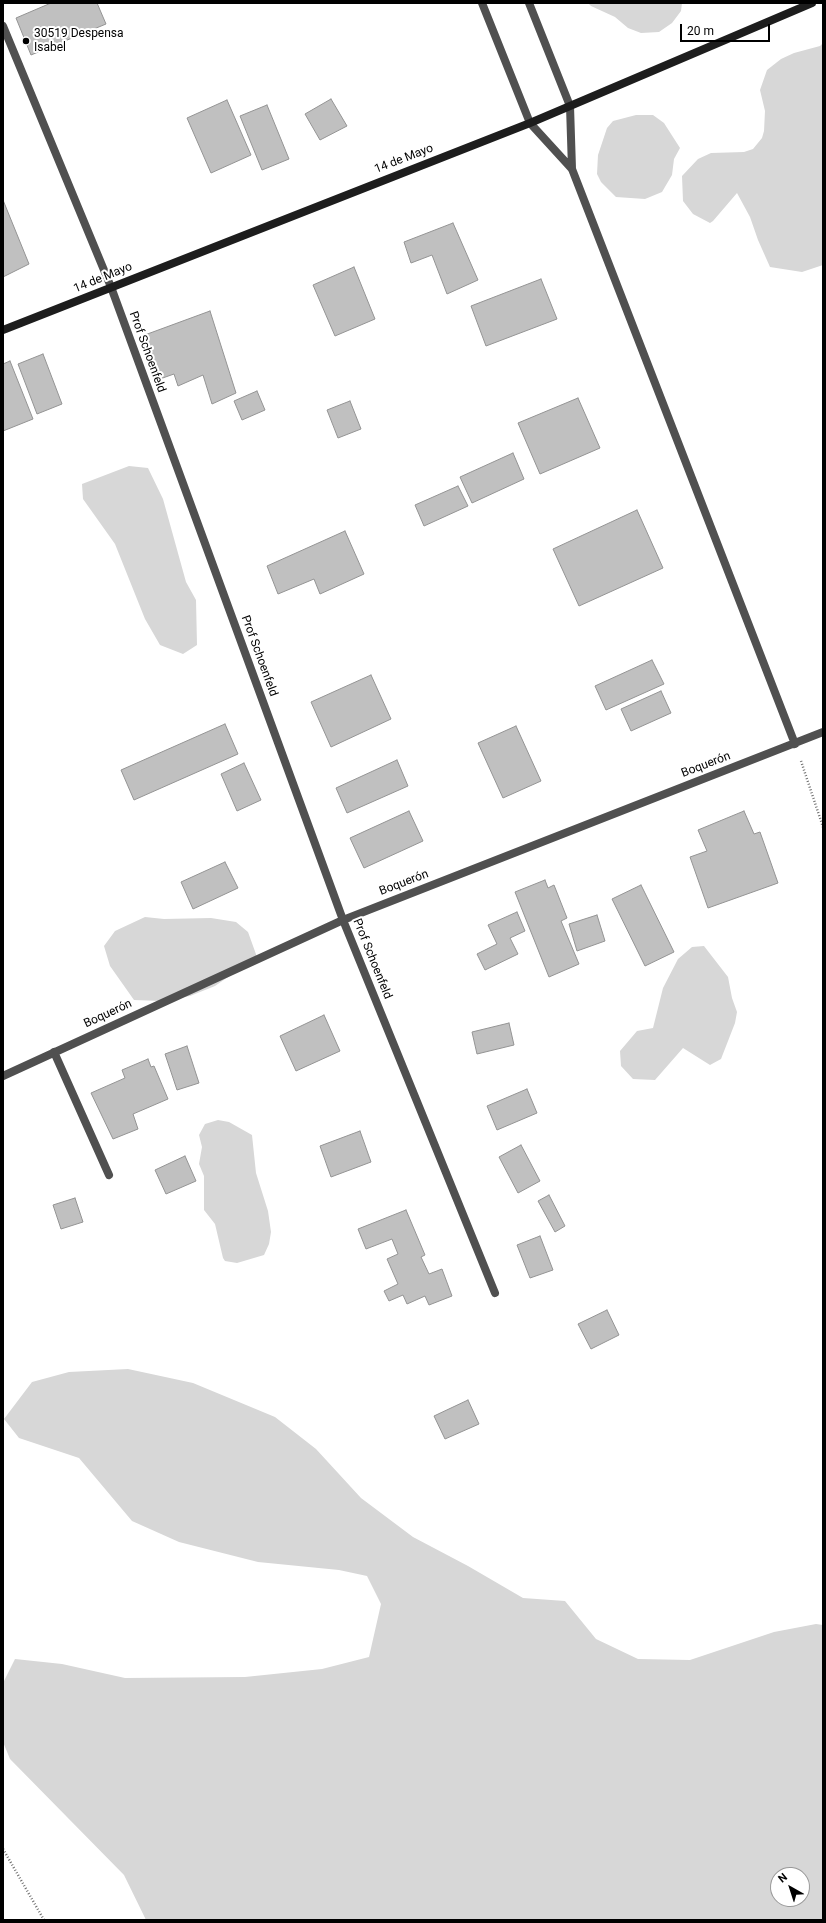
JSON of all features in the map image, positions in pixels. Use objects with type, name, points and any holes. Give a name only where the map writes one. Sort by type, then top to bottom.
[{"type":"street","points":[[482,3],[530,123],[572,170]]},
{"type":"street","points":[[529,3],[570,106],[572,170],[794,744]]},
{"type":"street","name":"14 de Mayo","points":[[3,330],[530,123],[812,3]]},
{"type":"street","name":"Prof Schoenfeld","points":[[3,26],[111,287],[343,920],[495,1293]]},
{"type":"street","name":"Boquerón","points":[[3,1076],[343,920],[823,732]]},
{"type":"street","points":[[54,1052],[109,1175]]},
{"type":"path","points":[[794,744],[823,827]]},
{"type":"path","points":[[3,1849],[44,1920]]},
{"type":"shaded area","points":[[588,3],[682,3],[681,11],[672,23],[659,32],[641,33],[628,28],[615,17],[591,6]]},
{"type":"shaded area","points":[[823,43],[823,265],[802,272],[770,267],[750,217],[737,193],[710,223],[693,214],[683,201],[682,176],[698,159],[711,153],[744,152],[753,149],[762,138],[764,131],[765,111],[760,90],[767,70],[781,59],[794,53],[820,46]]},
{"type":"shaded area","points":[[636,115],[653,115],[664,123],[680,148],[674,159],[672,175],[662,192],[645,199],[616,197],[601,182],[597,174],[598,155],[607,128],[613,121]]},
{"type":"shaded area","points":[[129,466],[148,468],[163,499],[186,582],[196,600],[197,645],[183,654],[160,645],[145,619],[115,544],[83,499],[82,484]]},
{"type":"shaded area","points":[[145,917],[164,919],[211,918],[236,922],[248,932],[257,957],[215,986],[190,996],[160,1001],[134,1000],[110,966],[104,946],[115,931]]},
{"type":"shaded area","points":[[704,946],[728,977],[732,998],[737,1012],[735,1023],[721,1059],[710,1065],[683,1048],[655,1080],[633,1079],[621,1066],[620,1051],[637,1031],[653,1028],[663,988],[678,959],[692,947]]},
{"type":"shaded area","points":[[218,1120],[229,1122],[252,1135],[256,1173],[268,1211],[271,1232],[269,1244],[264,1255],[237,1263],[225,1261],[223,1258],[215,1224],[204,1210],[204,1176],[199,1164],[202,1147],[199,1135],[205,1124]]},
{"type":"shaded area","points":[[128,1369],[193,1383],[275,1417],[316,1449],[361,1498],[413,1537],[468,1566],[523,1598],[565,1601],[596,1639],[638,1659],[690,1660],[774,1632],[816,1624],[823,1625],[823,1920],[146,1920],[124,1875],[10,1759],[3,1742],[3,1683],[15,1659],[62,1664],[125,1678],[245,1677],[322,1669],[369,1657],[381,1604],[367,1576],[339,1570],[258,1562],[179,1542],[132,1521],[79,1458],[19,1438],[4,1419],[32,1382],[69,1372]]},
{"type":"building","points":[[51,3],[97,3],[106,24],[31,55],[16,18]]},
{"type":"building","points":[[331,99],[347,126],[320,140],[305,114]]},
{"type":"building","points":[[227,100],[251,155],[211,173],[187,118]]},
{"type":"building","points":[[267,105],[289,159],[262,170],[240,116]]},
{"type":"building","points":[[3,200],[29,264],[3,277]]},
{"type":"building","points":[[453,223],[478,280],[447,294],[432,255],[411,263],[404,242]]},
{"type":"building","points":[[354,267],[375,319],[335,336],[313,285]]},
{"type":"building","points":[[541,279],[557,319],[486,346],[471,306]]},
{"type":"building","points":[[210,311],[236,393],[212,404],[203,375],[178,386],[174,374],[157,380],[142,336]]},
{"type":"building","points":[[43,354],[62,404],[37,414],[18,364]]},
{"type":"building","points":[[10,361],[33,419],[3,431],[3,364]]},
{"type":"building","points":[[257,391],[265,410],[242,420],[234,401]]},
{"type":"building","points":[[578,398],[600,448],[540,474],[518,423]]},
{"type":"building","points":[[350,401],[361,429],[338,438],[327,410]]},
{"type":"building","points":[[513,453],[524,479],[472,503],[460,477]]},
{"type":"building","points":[[458,486],[468,506],[424,526],[415,505]]},
{"type":"building","points":[[637,510],[663,568],[579,606],[553,549]]},
{"type":"building","points":[[345,531],[364,574],[320,594],[314,579],[278,594],[267,566]]},
{"type":"building","points":[[652,660],[664,684],[606,710],[595,686]]},
{"type":"building","points":[[371,675],[391,719],[331,747],[311,702]]},
{"type":"building","points":[[661,691],[671,713],[631,731],[621,709]]},
{"type":"building","points":[[225,724],[238,754],[134,800],[121,770]]},
{"type":"building","points":[[516,726],[541,781],[503,798],[478,743]]},
{"type":"building","points":[[397,760],[408,786],[347,813],[336,788]]},
{"type":"building","points":[[244,763],[261,800],[237,811],[221,774]]},
{"type":"building","points":[[409,811],[423,841],[364,868],[350,838]]},
{"type":"building","points":[[744,811],[754,834],[760,832],[778,883],[708,908],[690,857],[707,851],[698,830]]},
{"type":"building","points":[[225,862],[238,888],[193,909],[181,882]]},
{"type":"building","points":[[545,880],[548,888],[554,885],[567,918],[561,921],[579,964],[549,977],[515,892]]},
{"type":"building","points":[[641,885],[674,952],[645,966],[612,899]]},
{"type":"building","points":[[517,912],[525,931],[510,938],[518,954],[485,970],[477,954],[497,944],[488,925]]},
{"type":"building","points":[[597,915],[605,941],[577,951],[569,924]]},
{"type":"building","points":[[324,1015],[340,1051],[296,1071],[280,1036]]},
{"type":"building","points":[[509,1023],[514,1045],[477,1054],[472,1032]]},
{"type":"building","points":[[187,1046],[199,1083],[177,1090],[165,1054]]},
{"type":"building","points":[[148,1059],[151,1067],[154,1066],[168,1099],[133,1114],[138,1129],[113,1139],[91,1093],[125,1078],[122,1070]]},
{"type":"building","points":[[527,1089],[537,1113],[497,1130],[487,1106]]},
{"type":"building","points":[[360,1131],[371,1162],[331,1177],[320,1146]]},
{"type":"building","points":[[521,1145],[540,1181],[518,1193],[499,1157]]},
{"type":"building","points":[[185,1156],[196,1181],[166,1194],[155,1170]]},
{"type":"building","points":[[549,1195],[565,1226],[555,1232],[538,1201]]},
{"type":"building","points":[[75,1198],[83,1222],[61,1229],[53,1205]]},
{"type":"building","points":[[406,1210],[425,1255],[421,1257],[429,1274],[442,1269],[452,1296],[429,1305],[425,1296],[407,1304],[403,1295],[389,1301],[384,1291],[398,1284],[387,1259],[398,1254],[392,1239],[366,1249],[358,1229]]},
{"type":"building","points":[[540,1236],[553,1270],[530,1278],[517,1245]]},
{"type":"building","points":[[607,1310],[619,1335],[591,1349],[578,1324]]},
{"type":"building","points":[[468,1400],[479,1424],[445,1439],[434,1416]]},
{"type":"place","name":"30519 Despensa Isabel","points":[[26,41]]}]
